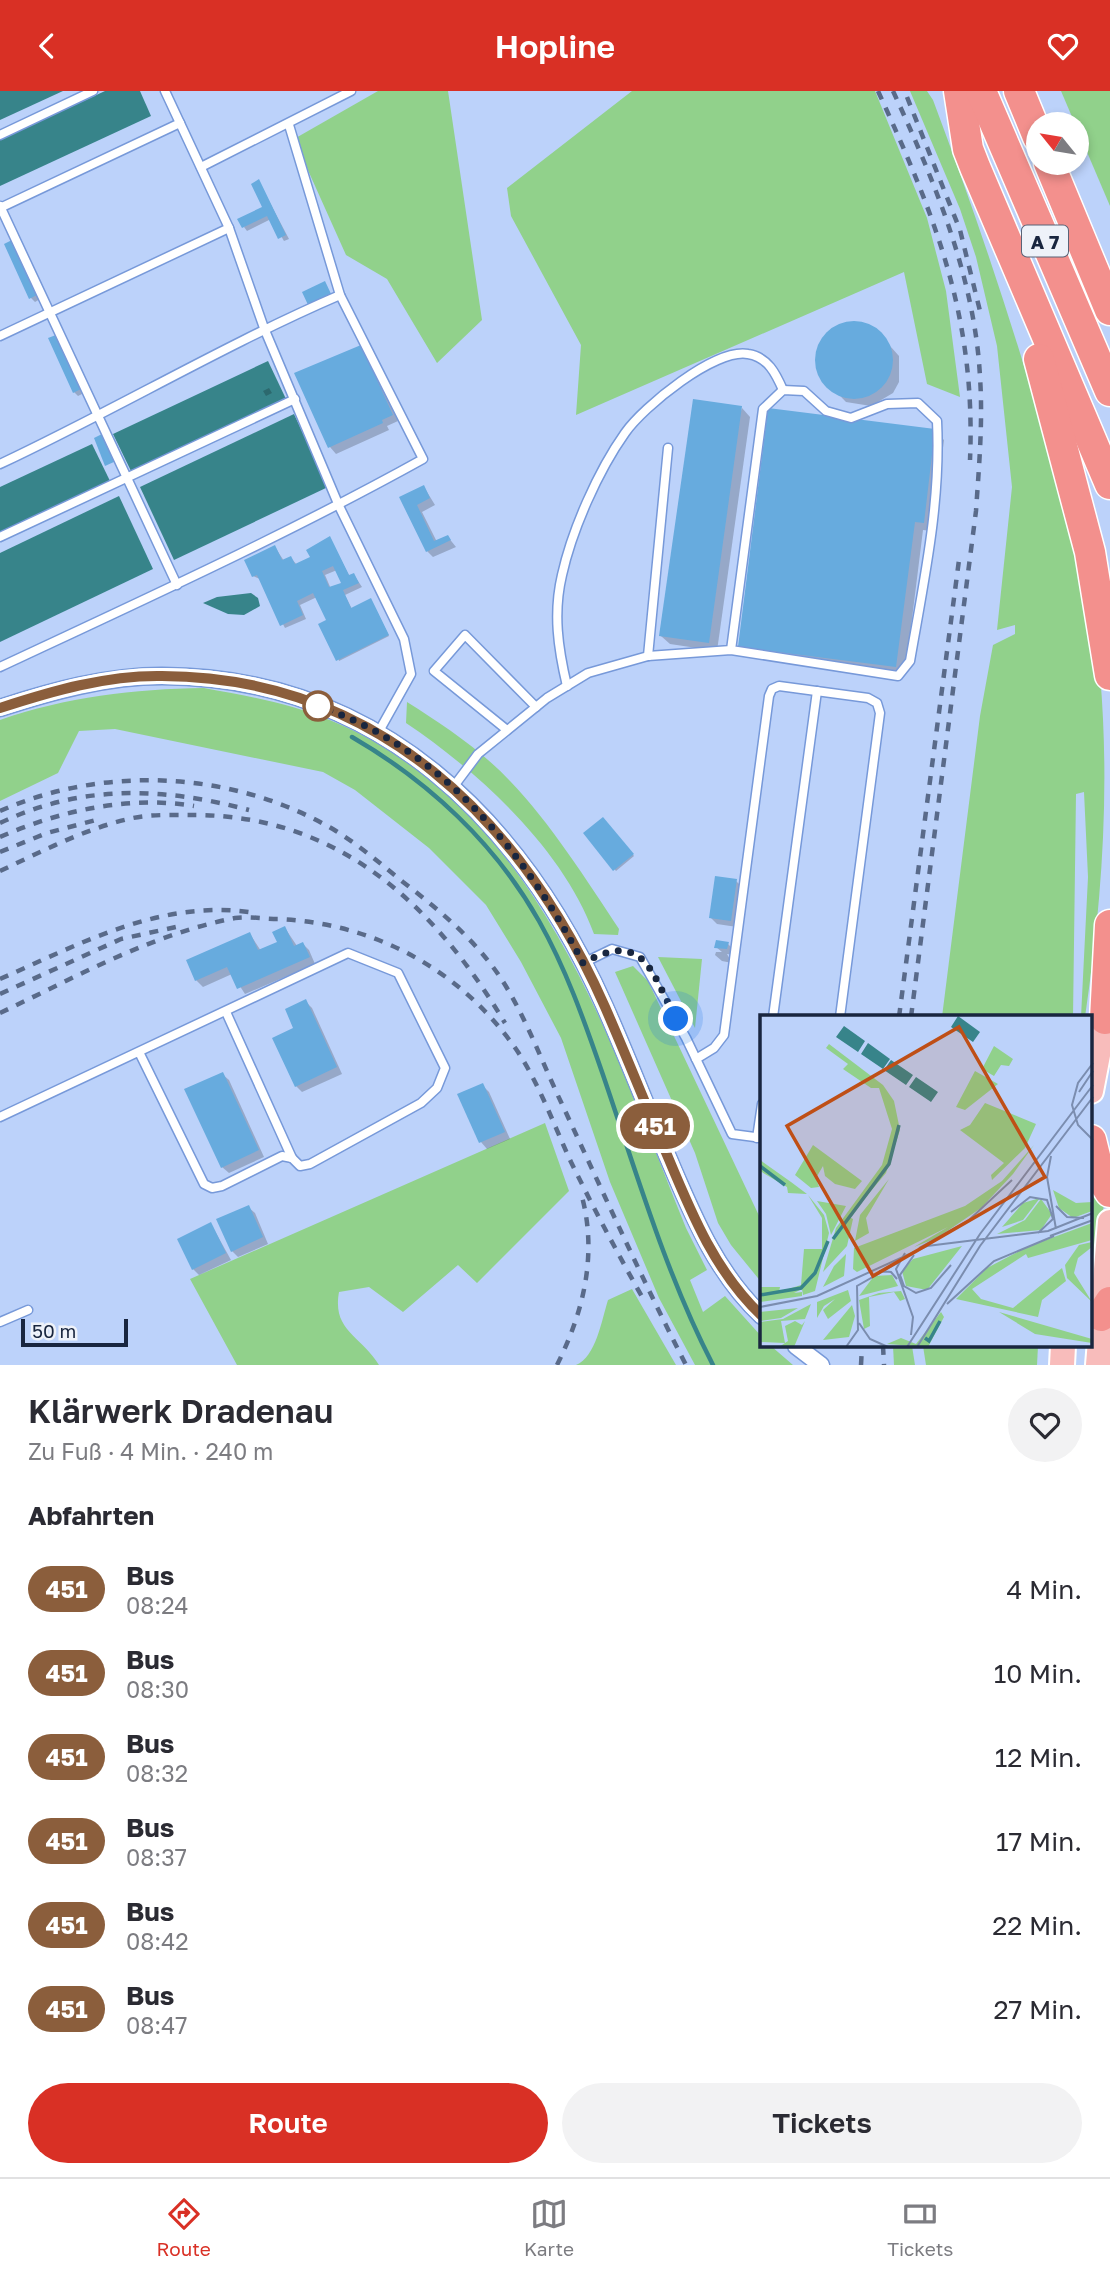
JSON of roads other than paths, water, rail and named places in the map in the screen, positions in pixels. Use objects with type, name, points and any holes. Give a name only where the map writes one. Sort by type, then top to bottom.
[{"type":"highway","points":[[959,91],[968,149],[1110,484]]},
{"type":"highway","name":"A 7","points":[[981,91],[1110,391]]},
{"type":"highway","points":[[1019,91],[1028,112]]},
{"type":"highway","points":[[1035,91],[1044,112]]},
{"type":"highway","name":"A 7","points":[[1054,175],[1110,310]]},
{"type":"highway","name":"A 7","points":[[1070,175],[1110,269]]},
{"type":"highway","points":[[1024,286],[1040,365],[1090,552],[1109,665]]},
{"type":"highway","points":[[1107,1007],[1110,925]]},
{"type":"highway","points":[[1092,1144],[1102,1181],[1110,1192]]},
{"type":"main road","points":[[1092,1086],[1107,1007]]},
{"type":"main road","points":[[1098,1365],[1106,1309],[1110,1222]]},
{"type":"main road","points":[[1062,1365],[1063,1347]]},
{"type":"street","points":[[0,708],[48,692],[106,681],[162,676],[221,680],[280,692],[345,716],[407,750],[454,786],[518,859],[561,921],[604,1005],[695,1220],[731,1282],[760,1314]]},
{"type":"street","points":[[797,1347],[820,1364]]},
{"type":"lane","points":[[0,135],[93,91]]},
{"type":"lane","points":[[165,91],[229,228],[264,328],[339,506],[404,639],[411,669],[407,685],[378,733]]},
{"type":"lane","points":[[201,167],[289,125],[351,91]]},
{"type":"lane","points":[[177,585],[0,207],[180,123]]},
{"type":"lane","points":[[1,663],[177,585],[339,506],[424,459],[340,295],[289,125]]},
{"type":"lane","points":[[0,336],[229,228]]},
{"type":"lane","points":[[0,464],[99,418],[264,328],[340,295]]},
{"type":"lane","points":[[567,686],[556,617],[562,575],[574,534],[623,435],[639,414],[688,375],[725,358],[747,353],[765,361],[775,372],[783,390]]},
{"type":"lane","points":[[454,786],[478,754],[536,707],[567,686],[588,673],[648,656],[731,650],[898,676],[910,660],[935,521],[940,472],[937,421],[918,403],[887,404],[850,418],[826,411],[804,391],[783,390],[763,408],[731,650]]},
{"type":"lane","points":[[0,537],[295,399]]},
{"type":"lane","points":[[648,656],[668,448]]},
{"type":"lane","points":[[507,730],[434,671],[465,635],[536,707]]},
{"type":"lane","points":[[696,1059],[714,1048],[724,1035],[769,696],[772,689],[779,686],[868,698],[877,703],[880,713],[840,1015]]},
{"type":"lane","points":[[774,1015],[817,691]]},
{"type":"lane","points":[[583,963],[612,949],[640,957],[696,1059],[732,1134],[760,1138]]},
{"type":"lane","points":[[0,1117],[348,953],[398,973],[445,1068],[437,1088],[421,1103],[310,1164],[300,1165],[292,1158],[226,1011]]},
{"type":"lane","points":[[139,1052],[204,1184],[212,1188],[222,1187],[282,1156],[292,1158]]},
{"type":"lane","points":[[0,1322],[28,1310]]},
{"type":"waterway","points":[[352,737],[407,773],[458,816],[502,866],[539,921],[574,995],[666,1258],[713,1365]]},
{"type":"railway","points":[[878,91],[934,226],[959,314],[970,409],[970,460]]},
{"type":"railway","points":[[893,91],[937,195],[961,266],[977,340],[981,394],[976,511],[911,1015]]},
{"type":"railway","points":[[907,97],[960,230],[981,315]]},
{"type":"railway","points":[[899,1015],[959,560]]},
{"type":"railway","points":[[0,811],[41,796],[83,786],[127,781],[170,781],[214,786],[256,796],[297,811],[336,831],[370,855],[454,925],[478,948],[498,974],[532,1036],[622,1234],[686,1365]]},
{"type":"railway","points":[[0,823],[61,801],[123,793],[185,797],[249,810]]},
{"type":"railway","points":[[0,837],[70,813],[120,804],[169,803],[194,806]]},
{"type":"railway","points":[[0,871],[82,834],[116,822],[141,817],[196,815],[248,819],[295,831],[339,850],[378,875],[414,906],[447,941],[478,981],[505,1023]]},
{"type":"railway","points":[[0,852],[47,833],[96,820]]},
{"type":"railway","points":[[0,979],[90,939],[152,919],[183,912],[249,912]]},
{"type":"railway","points":[[0,1013],[144,946],[204,925],[235,918],[314,923],[349,930],[382,941],[443,975],[496,1023],[518,1052],[540,1092],[571,1162],[645,1302]]},
{"type":"railway","points":[[0,994],[121,939],[176,927]]},
{"type":"railway","points":[[557,1365],[575,1324],[586,1281],[588,1238],[581,1193]]},
{"type":"railway","points":[[861,1365],[862,1347]]},
{"type":"railway","points":[[883,1347],[884,1365]]}]
